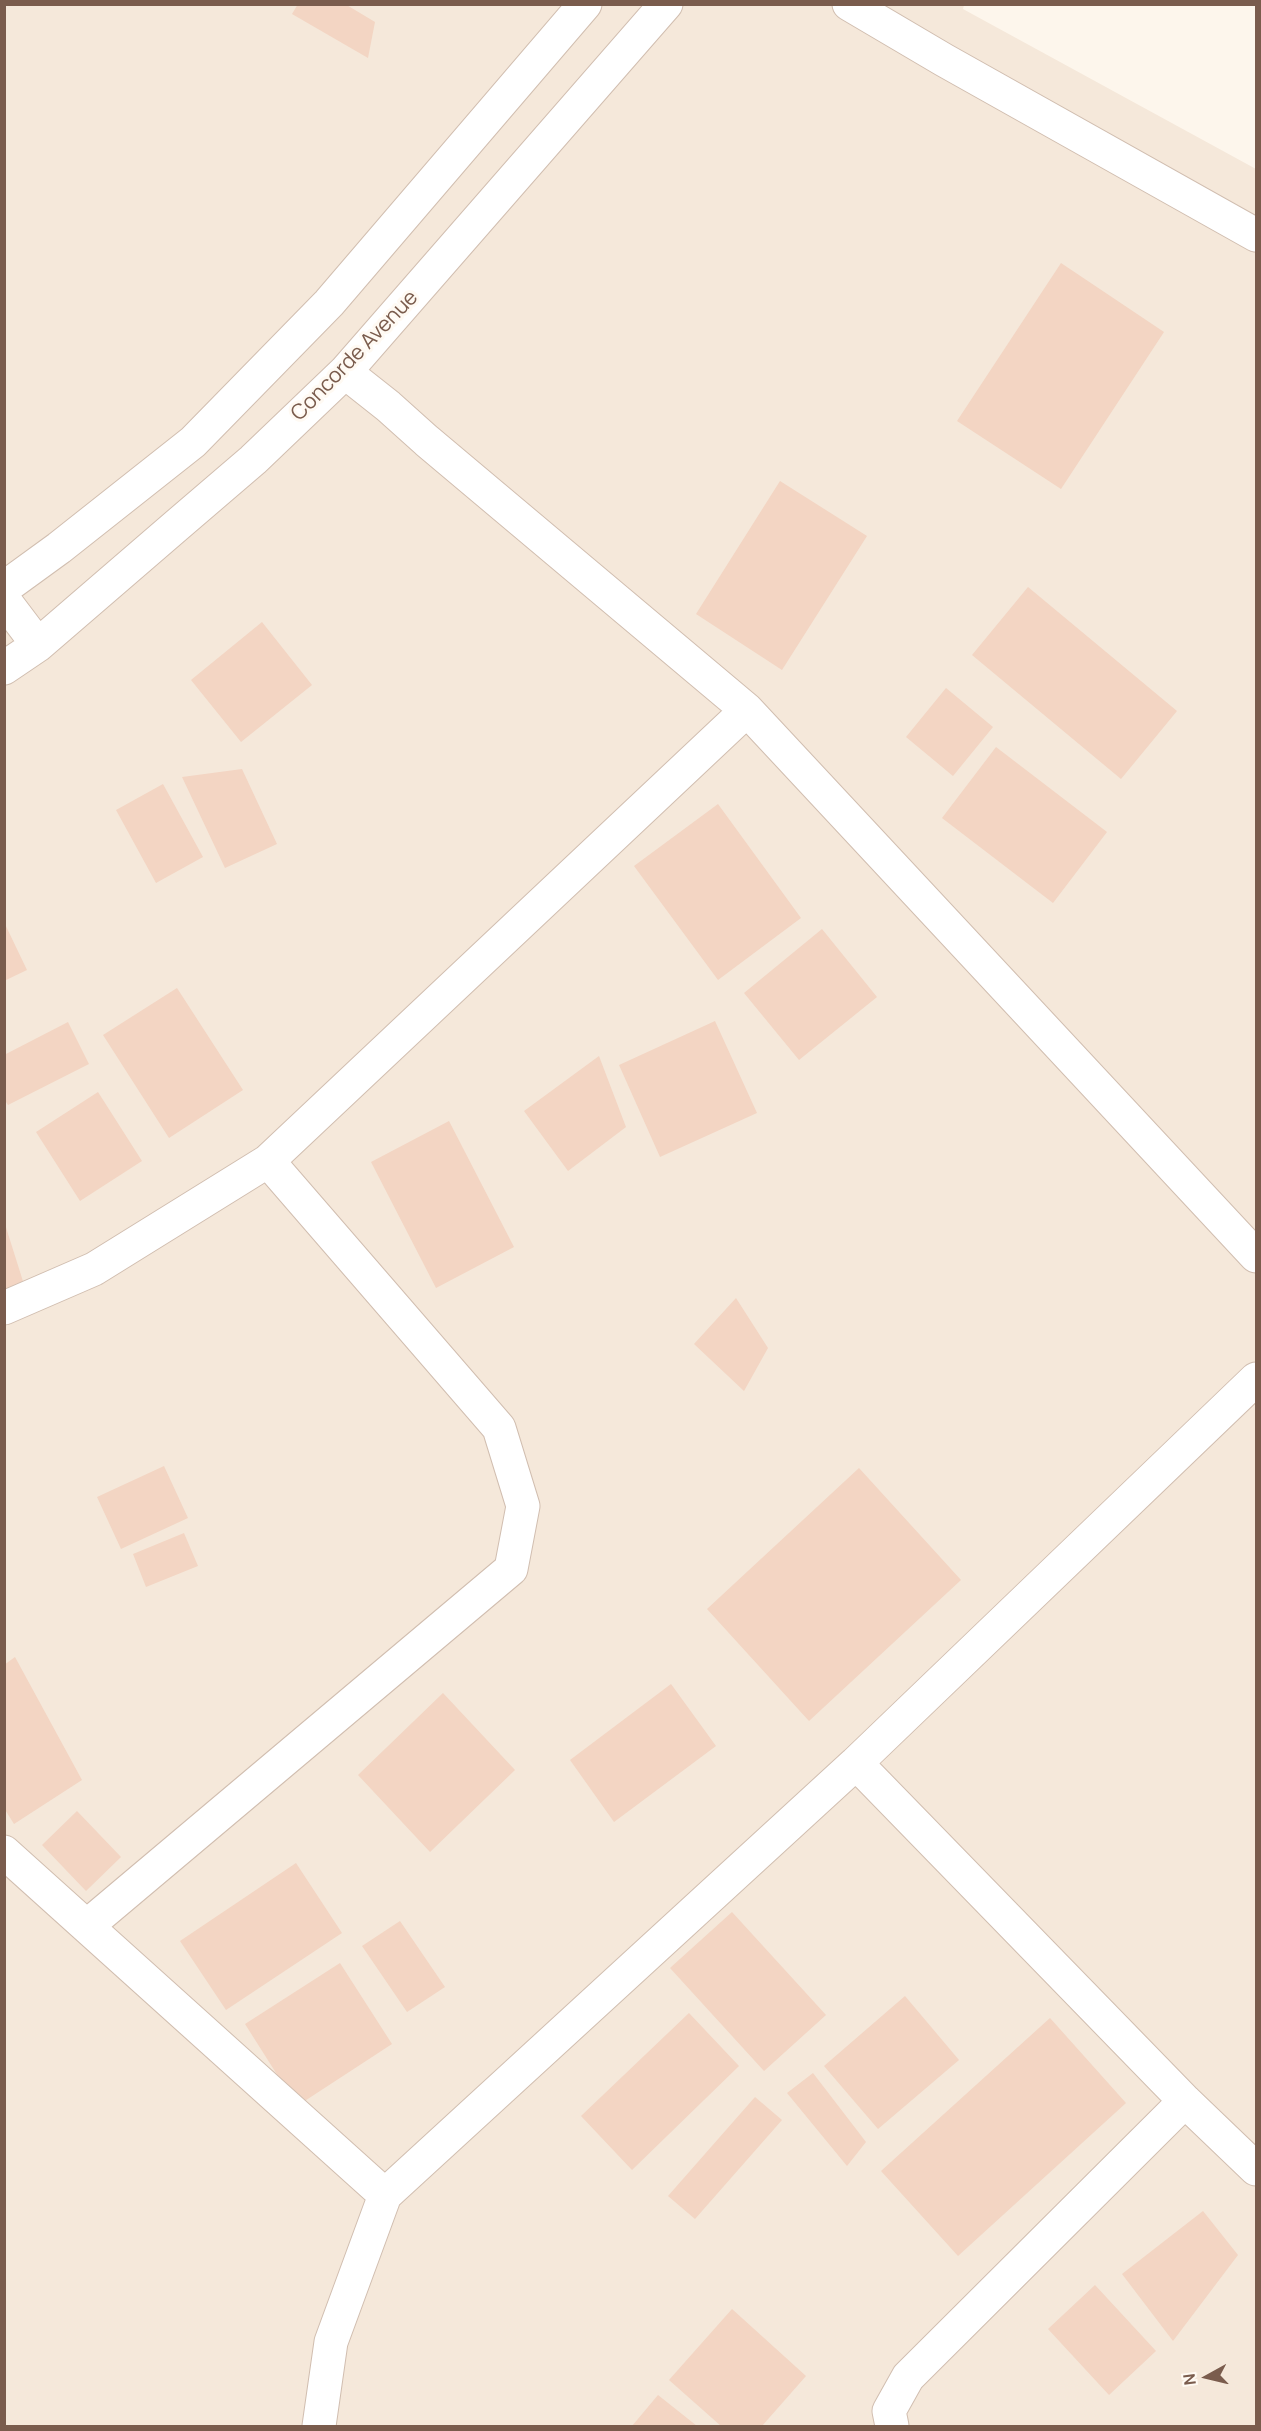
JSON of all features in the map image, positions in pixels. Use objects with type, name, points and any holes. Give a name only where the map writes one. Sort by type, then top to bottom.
[{"type":"street","points":[[4,588],[59,548],[201,434],[329,303],[585,4]]},
{"type":"street","name":"Concorde Avenue","points":[[4,668],[38,645],[253,460],[345,372],[666,4]]},
{"type":"street","points":[[849,4],[1257,235]]},
{"type":"street","points":[[345,372],[747,710],[1257,1256]]},
{"type":"street","points":[[4,600],[38,645]]},
{"type":"street","points":[[4,1308],[94,1269],[268,1161],[747,710]]},
{"type":"street","points":[[87,1926],[511,1569],[523,1506],[499,1428],[268,1161]]},
{"type":"street","points":[[319,2427],[331,2342],[386,2195],[856,1763],[1257,1379]]},
{"type":"street","points":[[856,1763],[1185,2101],[1257,2169]]},
{"type":"street","points":[[4,1852],[386,2195]]},
{"type":"street","points":[[892,2427],[889,2411],[908,2377],[1185,2101]]},
{"type":"shaded area","points":[[5,5],[964,5],[963,9],[1256,169],[1256,2426],[5,2426]]},
{"type":"building","points":[[298,4],[345,4],[375,22],[368,58],[292,14]]},
{"type":"building","points":[[1061,263],[1164,332],[1061,489],[957,421]]},
{"type":"building","points":[[780,481],[867,536],[782,670],[696,614]]},
{"type":"building","points":[[1028,587],[1177,711],[1121,779],[972,655]]},
{"type":"building","points":[[262,622],[312,685],[241,742],[191,680]]},
{"type":"building","points":[[946,688],[993,727],[953,776],[906,737]]},
{"type":"building","points":[[996,747],[1107,832],[1053,903],[942,818]]},
{"type":"building","points":[[242,769],[277,844],[225,868],[182,777]]},
{"type":"building","points":[[163,784],[203,857],[156,883],[116,810]]},
{"type":"building","points":[[718,804],[801,918],[718,980],[634,866]]},
{"type":"building","points":[[4,922],[27,970],[4,981]]},
{"type":"building","points":[[822,929],[877,997],[799,1060],[744,993]]},
{"type":"building","points":[[177,988],[243,1090],[169,1138],[103,1035]]},
{"type":"building","points":[[715,1021],[757,1113],[660,1157],[619,1065]]},
{"type":"building","points":[[68,1022],[89,1064],[8,1105],[4,1099],[4,1055]]},
{"type":"building","points":[[599,1056],[626,1127],[568,1171],[524,1111]]},
{"type":"building","points":[[98,1092],[142,1161],[80,1201],[36,1132]]},
{"type":"building","points":[[449,1121],[514,1247],[436,1288],[371,1162]]},
{"type":"building","points":[[4,1221],[27,1294],[4,1301]]},
{"type":"building","points":[[736,1298],[768,1348],[744,1391],[694,1344]]},
{"type":"building","points":[[164,1466],[188,1518],[121,1549],[97,1497]]},
{"type":"building","points":[[859,1468],[961,1580],[809,1721],[707,1609]]},
{"type":"building","points":[[184,1533],[198,1566],[146,1587],[133,1554]]},
{"type":"building","points":[[15,1657],[82,1780],[14,1824],[4,1808],[4,1665]]},
{"type":"building","points":[[671,1684],[716,1746],[614,1822],[570,1760]]},
{"type":"building","points":[[443,1693],[515,1770],[430,1852],[358,1775]]},
{"type":"building","points":[[77,1811],[121,1857],[86,1891],[42,1845]]},
{"type":"building","points":[[296,1863],[342,1933],[226,2010],[180,1941]]},
{"type":"building","points":[[732,1912],[826,2015],[764,2071],[670,1968]]},
{"type":"building","points":[[400,1921],[445,1987],[407,2012],[362,1946]]},
{"type":"building","points":[[340,1963],[392,2044],[297,2106],[245,2024]]},
{"type":"building","points":[[905,1996],[959,2060],[878,2129],[824,2066]]},
{"type":"building","points":[[689,2013],[739,2066],[632,2170],[581,2116]]},
{"type":"building","points":[[1050,2018],[1126,2103],[958,2256],[881,2171]]},
{"type":"building","points":[[813,2073],[866,2142],[847,2166],[787,2093]]},
{"type":"building","points":[[755,2097],[782,2120],[695,2219],[668,2196]]},
{"type":"building","points":[[1203,2211],[1238,2255],[1173,2341],[1122,2274]]},
{"type":"building","points":[[1095,2285],[1156,2351],[1109,2395],[1048,2329]]},
{"type":"building","points":[[732,2309],[806,2376],[762,2426],[721,2426],[669,2380]]},
{"type":"building","points":[[658,2395],[697,2426],[632,2426]]}]
